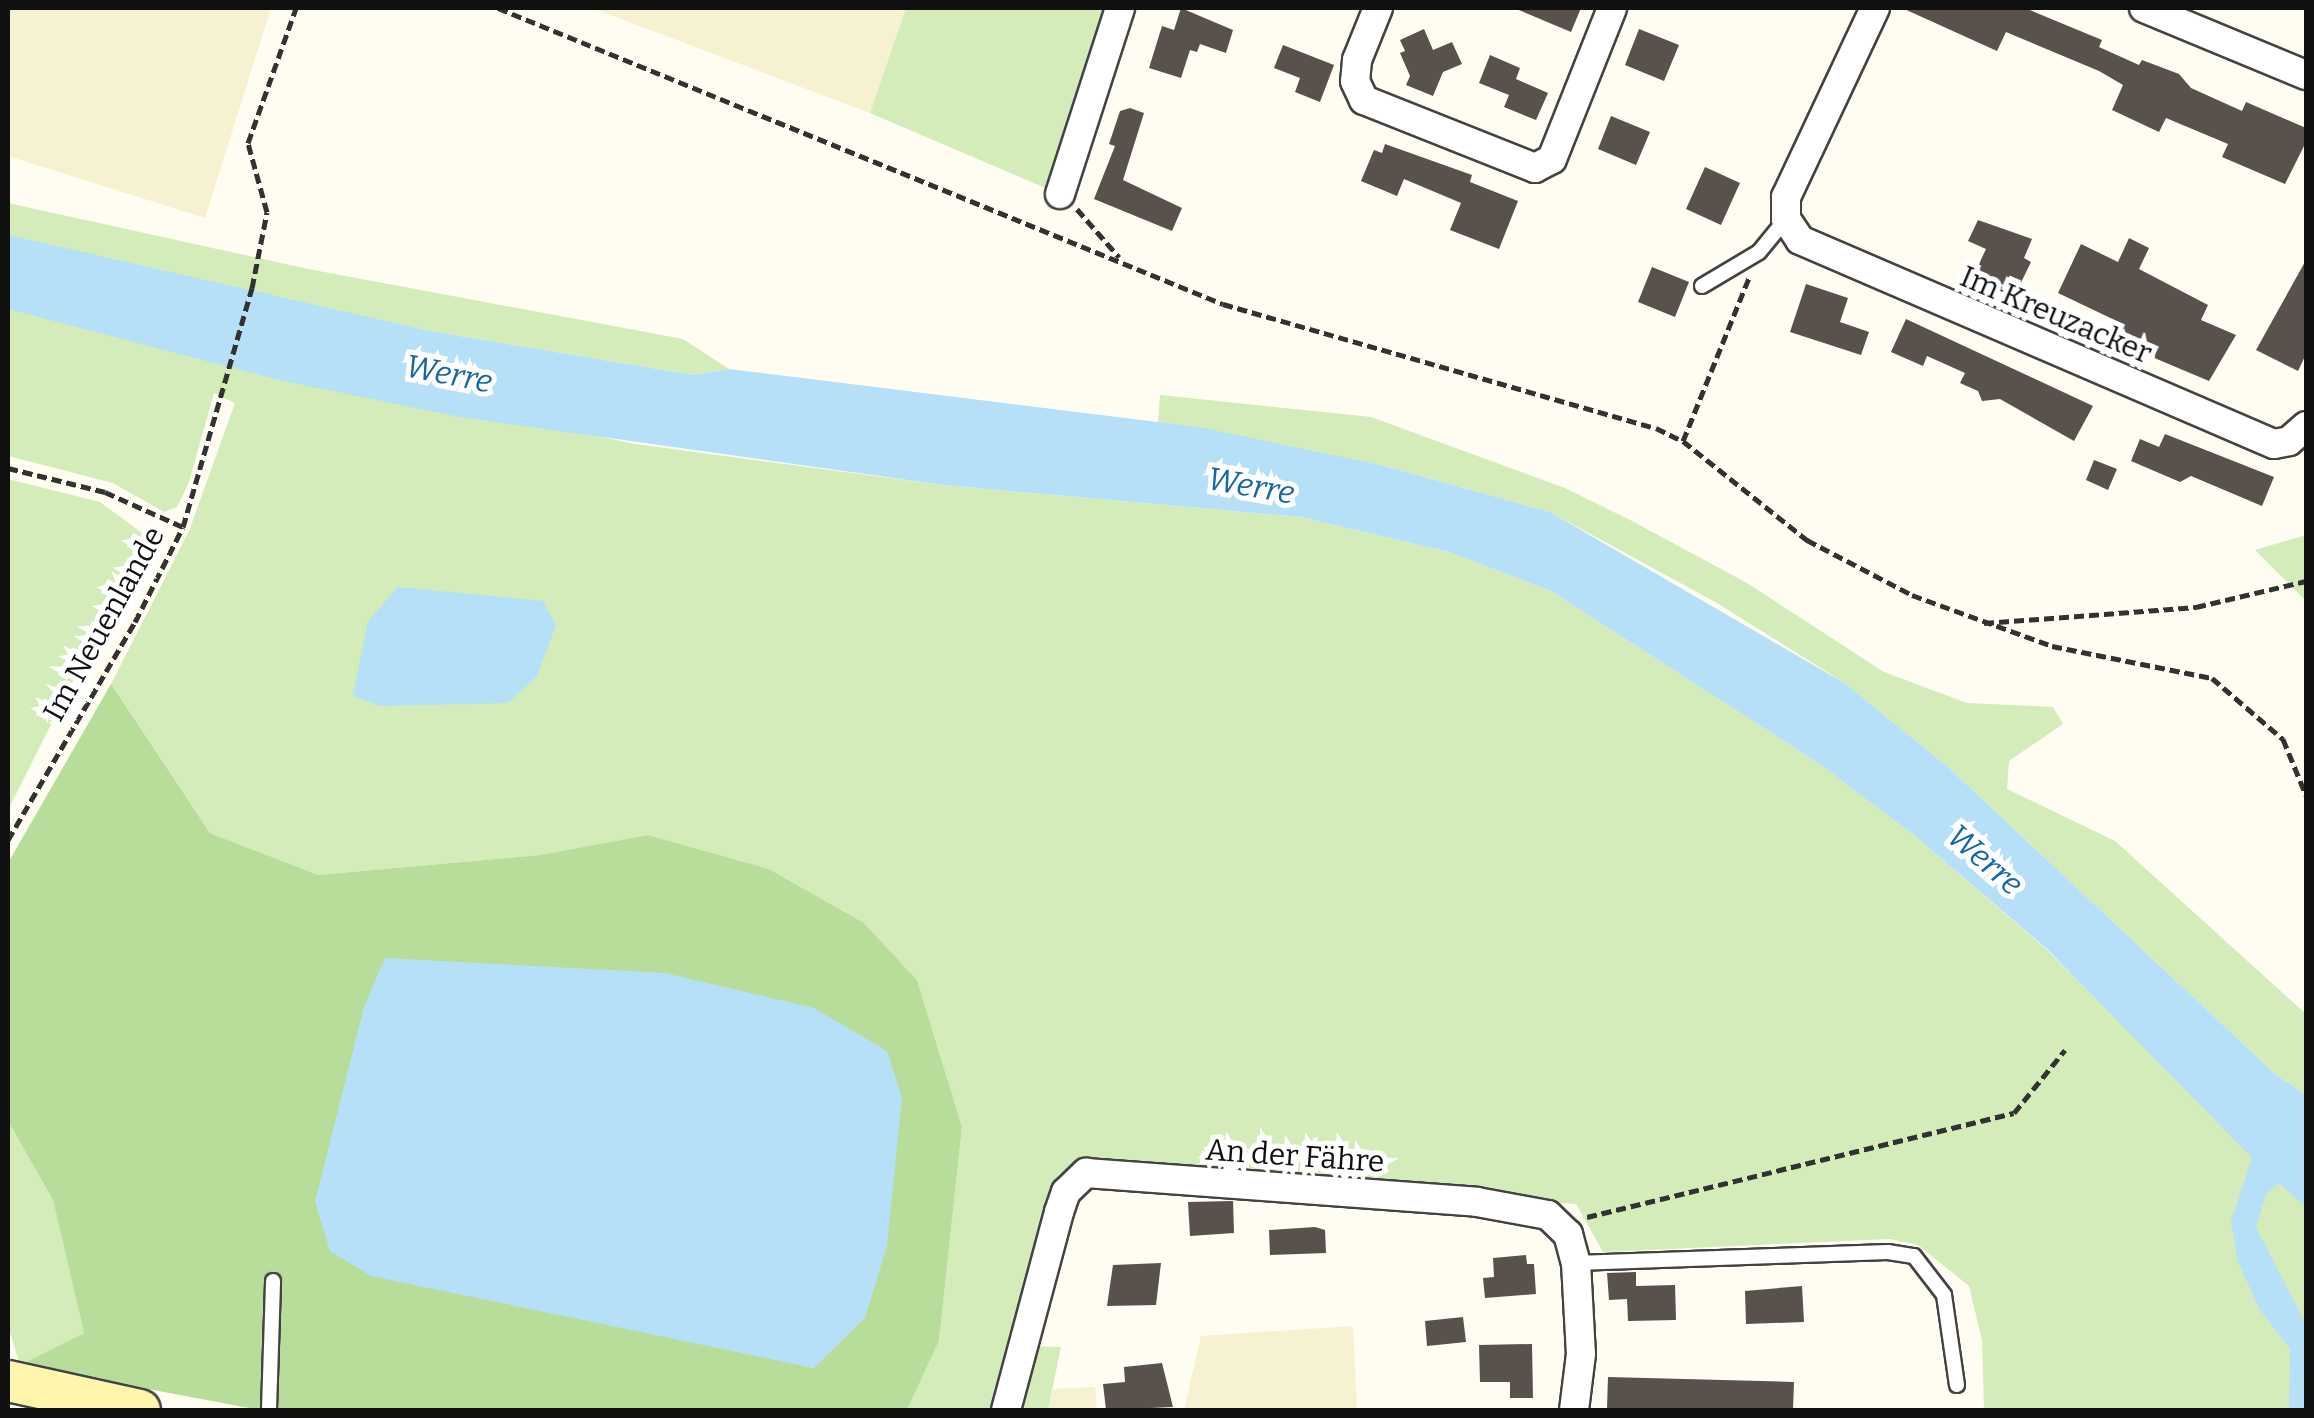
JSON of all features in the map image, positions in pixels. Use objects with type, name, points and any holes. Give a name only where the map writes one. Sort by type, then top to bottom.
[{"type":"main road","points":[[8,1381],[140,1410]]},
{"type":"street","points":[[1060,194],[1120,8]]},
{"type":"street","points":[[1378,8],[1357,60],[1355,81],[1364,100],[1535,168],[1552,159],[1612,8]]},
{"type":"street","points":[[1786,219],[1786,198],[1874,8]]},
{"type":"street","points":[[2144,8],[2306,75]]},
{"type":"street","name":"Im Kreuzacker","points":[[1786,219],[1800,240],[2274,444],[2289,441],[2306,426]]},
{"type":"street","name":"An der Fähre","points":[[1006,1410],[1059,1212],[1066,1192],[1086,1172],[1477,1202],[1548,1215],[1560,1224]]},
{"type":"street","points":[[1560,1224],[1576,1262],[1581,1354],[1574,1410]]},
{"type":"lane","points":[[1702,286],[1759,252],[1786,219]]},
{"type":"lane","points":[[1576,1262],[1888,1252],[1914,1256],[1944,1294],[1954,1325],[1957,1386]]},
{"type":"lane","points":[[269,1410],[273,1281]]},
{"type":"path","name":"Im Neuenlande","points":[[8,840],[135,622],[183,527],[252,288],[267,212],[248,143],[296,8]]},
{"type":"path","points":[[498,8],[1120,258],[1223,304],[1562,399],[1683,442],[1807,540],[1976,623],[2212,678],[2282,739],[2306,795]]},
{"type":"path","points":[[1060,194],[1120,258]]},
{"type":"path","points":[[1683,442],[1759,252]]},
{"type":"path","points":[[8,468],[105,492],[183,527]]},
{"type":"path","points":[[1976,623],[2196,607],[2306,581]]},
{"type":"path","points":[[1560,1224],[2014,1113],[2065,1050]]},
{"type":"shaded area","points":[[8,8],[271,8],[205,218],[8,156]]},
{"type":"shaded area","points":[[592,8],[906,8],[870,113]]},
{"type":"shaded area","points":[[1353,1326],[1357,1410],[1184,1410],[1201,1336]]},
{"type":"shaded area","points":[[1095,1387],[1097,1410],[1048,1410],[1053,1389]]},
{"type":"green space","points":[[906,8],[1107,8],[1050,190],[870,113]]},
{"type":"green space","points":[[8,203],[308,269],[683,339],[729,369],[693,375],[430,331],[148,270],[8,235]]},
{"type":"green space","points":[[8,309],[635,444],[943,485],[1301,517],[1449,552],[1551,591],[1821,765],[1915,836],[2047,950],[2306,1207],[2306,1410],[1984,1410],[1982,1340],[1969,1286],[1918,1245],[1890,1239],[1603,1252],[1576,1204],[1082,1167],[1017,1346],[1061,1347],[1048,1410],[907,1410],[939,1341],[962,1127],[917,980],[864,923],[769,869],[648,835],[540,855],[318,875],[210,833],[111,684],[189,531],[235,403],[214,393],[189,482],[177,507],[164,512],[113,483],[8,456]]},
{"type":"green space","points":[[1160,395],[1371,417],[1565,488],[1632,521],[1747,583],[1884,672],[1967,703],[2053,707],[2063,724],[2009,761],[2007,789],[2115,841],[2306,1014],[2306,1095],[2274,1073],[1948,767],[1846,684],[1717,603],[1550,512],[1381,465],[1158,422]]},
{"type":"green space","points":[[8,479],[100,502],[142,533],[149,568],[101,647],[78,656],[78,671],[8,810]]},
{"type":"green space","points":[[2306,535],[2306,601],[2255,550]]},
{"type":"green space","points":[[111,684],[210,833],[318,875],[540,855],[648,835],[769,869],[864,923],[917,980],[962,1127],[939,1341],[907,1410],[260,1410],[20,1365],[84,1333],[53,1200],[8,1121],[8,863]],"holes":[[[385,958],[815,1368],[607,1324]]]},
{"type":"green space","points":[[8,1121],[53,1200],[84,1333],[20,1365],[8,1325]]},
{"type":"water","name":"Werre","points":[[8,235],[430,331],[693,375],[729,369],[1198,427],[1381,465],[1550,512],[1846,684],[1948,767],[2274,1073],[2306,1095],[2306,1207],[2279,1183],[2266,1194],[2256,1227],[2306,1325],[2306,1410],[2289,1410],[2290,1349],[2260,1310],[2238,1262],[2231,1221],[2252,1158],[2048,950],[1915,836],[1821,765],[1551,591],[1449,552],[1301,517],[943,485],[460,417],[279,380],[8,309]]},
{"type":"water","points":[[398,587],[543,601],[556,625],[537,676],[508,703],[380,706],[353,696],[368,621]]},
{"type":"water","points":[[385,958],[665,973],[814,1008],[887,1051],[902,1097],[887,1246],[865,1318],[814,1368],[371,1276],[330,1251],[315,1202],[364,1007]]},
{"type":"building","points":[[1181,8],[1233,30],[1226,53],[1200,44],[1197,52],[1190,50],[1181,78],[1149,68],[1162,26],[1174,30]]},
{"type":"building","points":[[1514,8],[1581,8],[1571,32]]},
{"type":"building","points":[[1902,8],[2025,8],[2102,40],[2099,47],[2139,65],[2142,60],[2179,74],[2191,88],[2242,111],[2246,102],[2306,128],[2306,142],[2285,184],[2222,157],[2228,144],[2166,118],[2159,132],[2112,110],[2123,85],[2099,71],[2006,32],[1997,51]]},
{"type":"building","points":[[1424,29],[1433,50],[1452,42],[1462,64],[1443,72],[1433,96],[1406,85],[1410,76],[1400,53],[1405,51],[1400,40]]},
{"type":"building","points":[[1639,29],[1679,45],[1664,81],[1625,65]]},
{"type":"building","points":[[1283,45],[1334,65],[1320,102],[1295,92],[1300,78],[1274,68]]},
{"type":"building","points":[[1490,55],[1520,68],[1516,79],[1548,93],[1536,120],[1504,107],[1509,95],[1479,83]]},
{"type":"building","points":[[1130,108],[1144,113],[1123,180],[1182,208],[1172,231],[1094,199],[1115,146],[1109,144],[1120,111]]},
{"type":"building","points":[[1611,116],[1650,132],[1636,165],[1598,149]]},
{"type":"building","points":[[1385,144],[1472,175],[1470,182],[1518,201],[1499,249],[1450,230],[1461,203],[1404,179],[1397,196],[1361,181],[1374,150],[1382,153]]},
{"type":"building","points":[[1705,167],[1740,183],[1721,225],[1686,209]]},
{"type":"building","points":[[1978,220],[2032,239],[2024,258],[2031,262],[2014,297],[1972,279],[1986,249],[1968,241]]},
{"type":"building","points":[[2129,238],[2149,248],[2139,269],[2208,305],[2201,320],[2236,335],[2209,381],[2114,341],[2123,324],[2058,293],[2081,244],[2118,262]]},
{"type":"building","points":[[2306,260],[2306,354],[2298,371],[2256,350]]},
{"type":"building","points":[[1652,267],[1689,282],[1675,317],[1638,302]]},
{"type":"building","points":[[1806,284],[1848,298],[1840,322],[1869,332],[1861,355],[1790,332]]},
{"type":"building","points":[[1906,319],[2093,406],[2074,441],[2000,399],[1982,401],[1978,391],[1960,383],[1965,373],[1927,356],[1923,366],[1891,352]]},
{"type":"building","points":[[2165,434],[2274,477],[2262,506],[2191,476],[2180,482],[2131,461],[2140,439],[2159,447]]},
{"type":"building","points":[[2094,460],[2117,469],[2108,490],[2086,480]]},
{"type":"building","points":[[1233,1201],[1234,1233],[1190,1236],[1188,1202]]},
{"type":"building","points":[[1269,1230],[1325,1230],[1326,1253],[1270,1255]]},
{"type":"building","points":[[1526,1255],[1527,1264],[1534,1264],[1536,1294],[1485,1298],[1483,1278],[1494,1277],[1493,1258]]},
{"type":"building","points":[[1161,1263],[1156,1305],[1107,1306],[1113,1265]]},
{"type":"building","points":[[1636,1272],[1636,1286],[1675,1285],[1676,1320],[1628,1321],[1627,1299],[1609,1300],[1607,1273]]},
{"type":"building","points":[[1802,1286],[1804,1322],[1746,1324],[1745,1291]]},
{"type":"building","points":[[1463,1317],[1466,1342],[1427,1346],[1425,1321]]},
{"type":"building","points":[[1532,1344],[1533,1398],[1510,1398],[1510,1382],[1480,1382],[1479,1345]]},
{"type":"building","points":[[1162,1363],[1173,1407],[1106,1410],[1103,1384],[1125,1382],[1124,1367]]},
{"type":"building","points":[[1608,1377],[1794,1382],[1793,1410],[1607,1408]]}]
